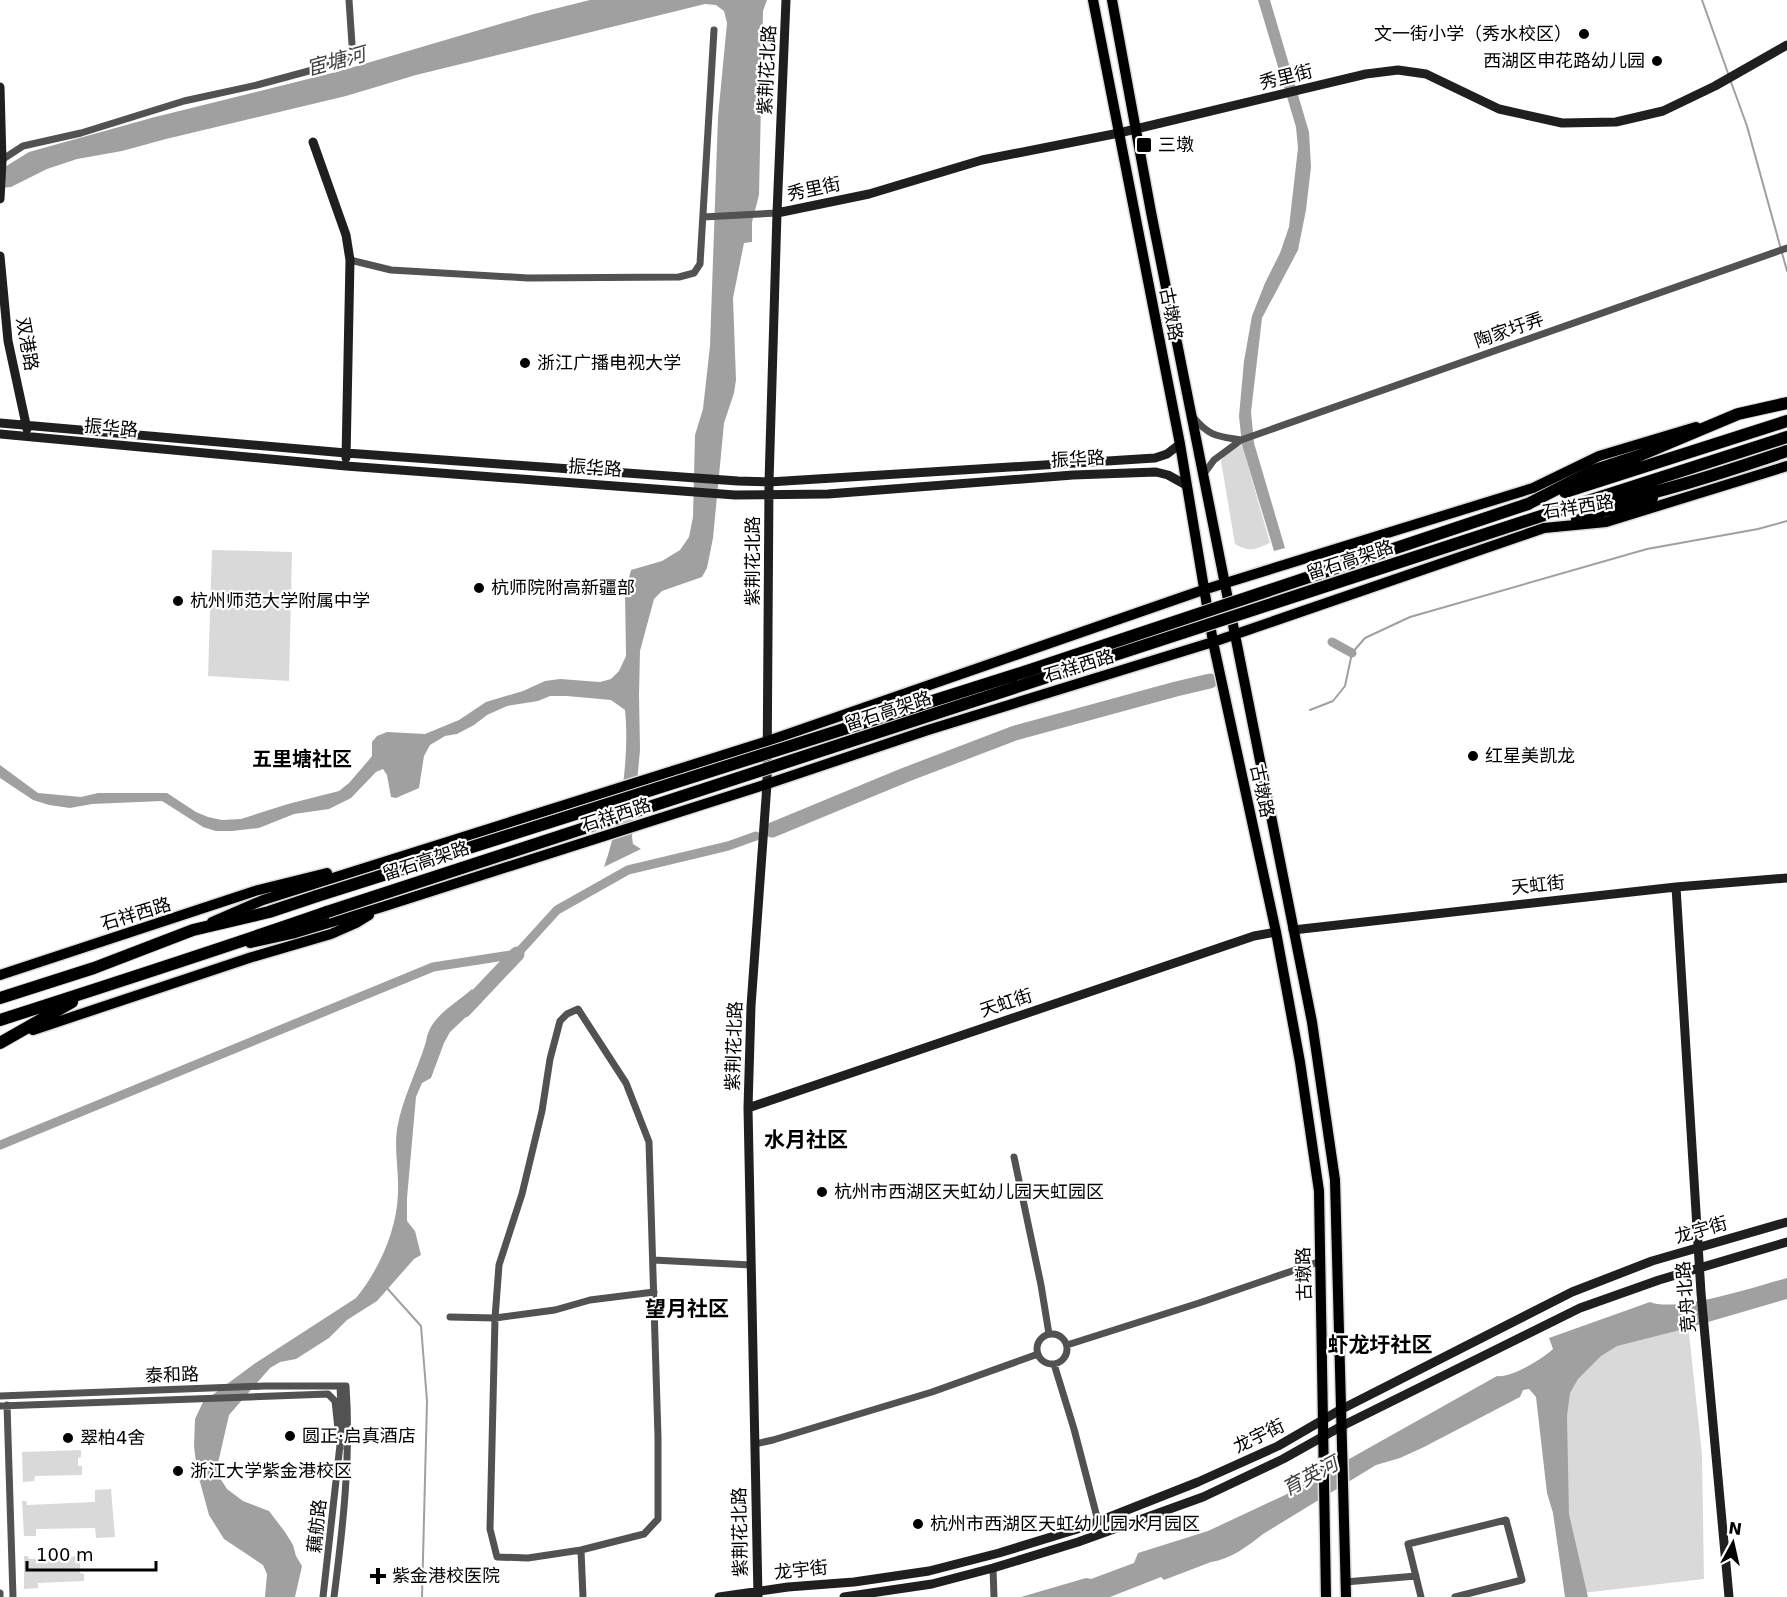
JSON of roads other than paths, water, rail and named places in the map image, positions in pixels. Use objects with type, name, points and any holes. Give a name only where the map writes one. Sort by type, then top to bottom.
[{"type":"highway","points":[[1528,504],[1592,471],[1638,456],[1738,414],[1787,401]]},
{"type":"highway","name":"留石高架路","points":[[0,998],[94,968],[193,930],[269,912],[1027,671],[1528,504],[1787,421]]},
{"type":"highway","name":"留石高架路","points":[[0,1021],[96,987],[218,950],[327,912],[1787,436]]},
{"type":"highway","points":[[1535,518],[1613,503],[1787,451]]},
{"type":"highway","points":[[0,989],[94,968]]},
{"type":"highway","points":[[0,1043],[96,987]]},
{"type":"main road","name":"古墩路","points":[[1093,0],[1180,444],[1213,642],[1276,932],[1300,1062],[1319,1191],[1326,1597]]},
{"type":"main road","name":"古墩路","points":[[1112,0],[1224,585],[1312,1022],[1335,1180],[1346,1597]]},
{"type":"main road","name":"石祥西路","points":[[0,975],[255,891],[421,849],[768,741],[1203,590],[1533,489],[1599,456],[1738,414]]},
{"type":"main road","name":"石祥西路","points":[[218,950],[295,933],[767,784],[928,730],[1213,642],[1544,528],[1606,522],[1787,467]]},
{"type":"main road","points":[[1544,528],[1613,511],[1665,494],[1689,481]]},
{"type":"main road","name":"石祥西路","points":[[193,930],[263,900],[362,871],[421,849]]},
{"type":"main road","name":"石祥西路","points":[[0,1043],[59,1020],[252,957],[331,934],[356,923],[382,906]]},
{"type":"street","points":[[2,161],[11,152],[23,146],[81,133],[184,101],[256,85],[353,58],[350,0]]},
{"type":"street","name":"紫荆花北路","points":[[758,1594],[748,1108],[752,1000],[767,784],[769,482],[786,0]]},
{"type":"street","points":[[350,260],[391,270],[528,278],[680,277],[694,273],[700,264],[714,30]]},
{"type":"street","name":"秀里街","points":[[777,213],[869,194],[982,160],[1119,133],[1366,75],[1398,70],[1426,74],[1499,109],[1562,123],[1616,122],[1663,111],[1787,45]]},
{"type":"street","points":[[0,87],[2,161],[0,199]]},
{"type":"street","points":[[314,142],[346,235],[350,260],[346,466]]},
{"type":"street","points":[[703,217],[777,213]]},
{"type":"street","name":"陶家圩弄","points":[[1203,475],[1214,460],[1241,440],[1787,248]]},
{"type":"street","name":"双港路","points":[[0,256],[8,341],[29,437]]},
{"type":"street","points":[[1191,414],[1215,436],[1241,440]]},
{"type":"street","name":"振华路","points":[[0,423],[346,453],[769,482],[1155,458],[1167,454],[1180,444]]},
{"type":"street","name":"振华路","points":[[0,434],[346,466],[735,495],[828,494],[1073,475],[1156,472],[1186,485]]},
{"type":"street","name":"天虹街","points":[[1293,930],[1676,887],[1787,878]]},
{"type":"street","name":"竞舟北路","points":[[1676,887],[1701,1293],[1730,1597]]},
{"type":"street","name":"天虹街","points":[[748,1108],[1254,936],[1276,932]]},
{"type":"street","points":[[578,1009],[626,1083],[649,1142],[653,1260],[658,1519],[644,1534],[581,1550],[528,1558],[497,1557],[490,1529],[495,1318],[499,1265],[522,1194],[542,1112],[550,1059],[560,1022],[567,1014],[578,1009]]},
{"type":"street","points":[[1014,1157],[1039,1274],[1049,1334]]},
{"type":"street","name":"龙宇街","points":[[719,1597],[758,1594],[788,1587],[854,1582],[929,1571],[999,1553],[1098,1521],[1197,1482],[1278,1446],[1340,1410],[1572,1292],[1652,1261],[1787,1222]]},
{"type":"street","name":"龙宇街","points":[[844,1597],[932,1584],[993,1569],[1078,1542],[1203,1497],[1283,1459],[1340,1427],[1580,1308],[1659,1280],[1787,1242]]},
{"type":"street","points":[[653,1260],[751,1265]]},
{"type":"street","points":[[1067,1345],[1321,1261]]},
{"type":"street","points":[[450,1317],[495,1318],[555,1310],[590,1300],[654,1292]]},
{"type":"street","points":[[1049,1334],[1058,1335],[1067,1345],[1066,1355],[1054,1364],[1044,1362],[1038,1354],[1039,1341],[1049,1334]]},
{"type":"street","points":[[755,1444],[932,1392],[1038,1354]]},
{"type":"street","points":[[1054,1364],[1098,1521]]},
{"type":"street","name":"泰和路","points":[[0,1396],[264,1386],[343,1386]]},
{"type":"street","name":"藕舫路","points":[[323,1597],[340,1448],[343,1386]]},
{"type":"street","name":"藕舫路","points":[[334,1597],[349,1422],[343,1386]]},
{"type":"street","name":"泰和路","points":[[4,1406],[328,1394],[335,1401],[340,1448]]},
{"type":"street","points":[[4,1406],[13,1597]]},
{"type":"street","points":[[1421,1597],[1408,1544],[1506,1520],[1522,1581],[1455,1597]]},
{"type":"street","points":[[581,1550],[584,1597]]},
{"type":"street","points":[[993,1569],[994,1597]]},
{"type":"street","points":[[1345,1582],[1416,1576]]},
{"type":"waterway","points":[[1702,0],[1729,76]]},
{"type":"waterway","points":[[1731,82],[1747,126],[1787,271]]},
{"type":"waterway","points":[[1310,710],[1333,701],[1345,686],[1352,653],[1365,638],[1410,617],[1647,549],[1758,529],[1787,521]]},
{"type":"waterway","points":[[1332,642],[1352,653]]},
{"type":"waterway","points":[[772,830],[1015,733],[1210,681]]},
{"type":"waterway","points":[[0,1145],[433,967],[517,954],[557,910],[628,870],[728,846],[756,836]]},
{"type":"waterway","points":[[464,1010],[517,954]]},
{"type":"waterway","points":[[386,1287],[421,1326],[427,1401],[422,1597]]},
{"type":"place","name":"文一街小学（秀水校区）","points":[[1584,34]]},
{"type":"place","name":"西湖区申花路幼儿园","points":[[1657,61]]},
{"type":"place","name":"三墩","points":[[1144,145]]},
{"type":"place","name":"浙江广播电视大学","points":[[525,363]]},
{"type":"place","name":"杭师院附高新疆部","points":[[479,588]]},
{"type":"place","name":"杭州师范大学附属中学","points":[[178,601]]},
{"type":"place","name":"红星美凯龙","points":[[1473,756]]},
{"type":"place","name":"杭州市西湖区天虹幼儿园天虹园区","points":[[822,1192]]},
{"type":"place","name":"圆正·启真酒店","points":[[290,1436]]},
{"type":"place","name":"翠柏4舍","points":[[68,1438]]},
{"type":"place","name":"浙江大学紫金港校区","points":[[178,1471]]},
{"type":"place","name":"杭州市西湖区天虹幼儿园水月园区","points":[[918,1524]]},
{"type":"place","name":"紫金港校医院","points":[[378,1576]]},
{"type":"district","name":"五里塘社区","points":[[302,759]]},
{"type":"district","name":"水月社区","points":[[806,1140]]},
{"type":"district","name":"望月社区","points":[[687,1309]]},
{"type":"district","name":"虾龙圩社区","points":[[1380,1345]]},
{"type":"water label","name":"宦塘河","points":[[336,61]]},
{"type":"water label","name":"育英河","points":[[1310,1476]]}]
